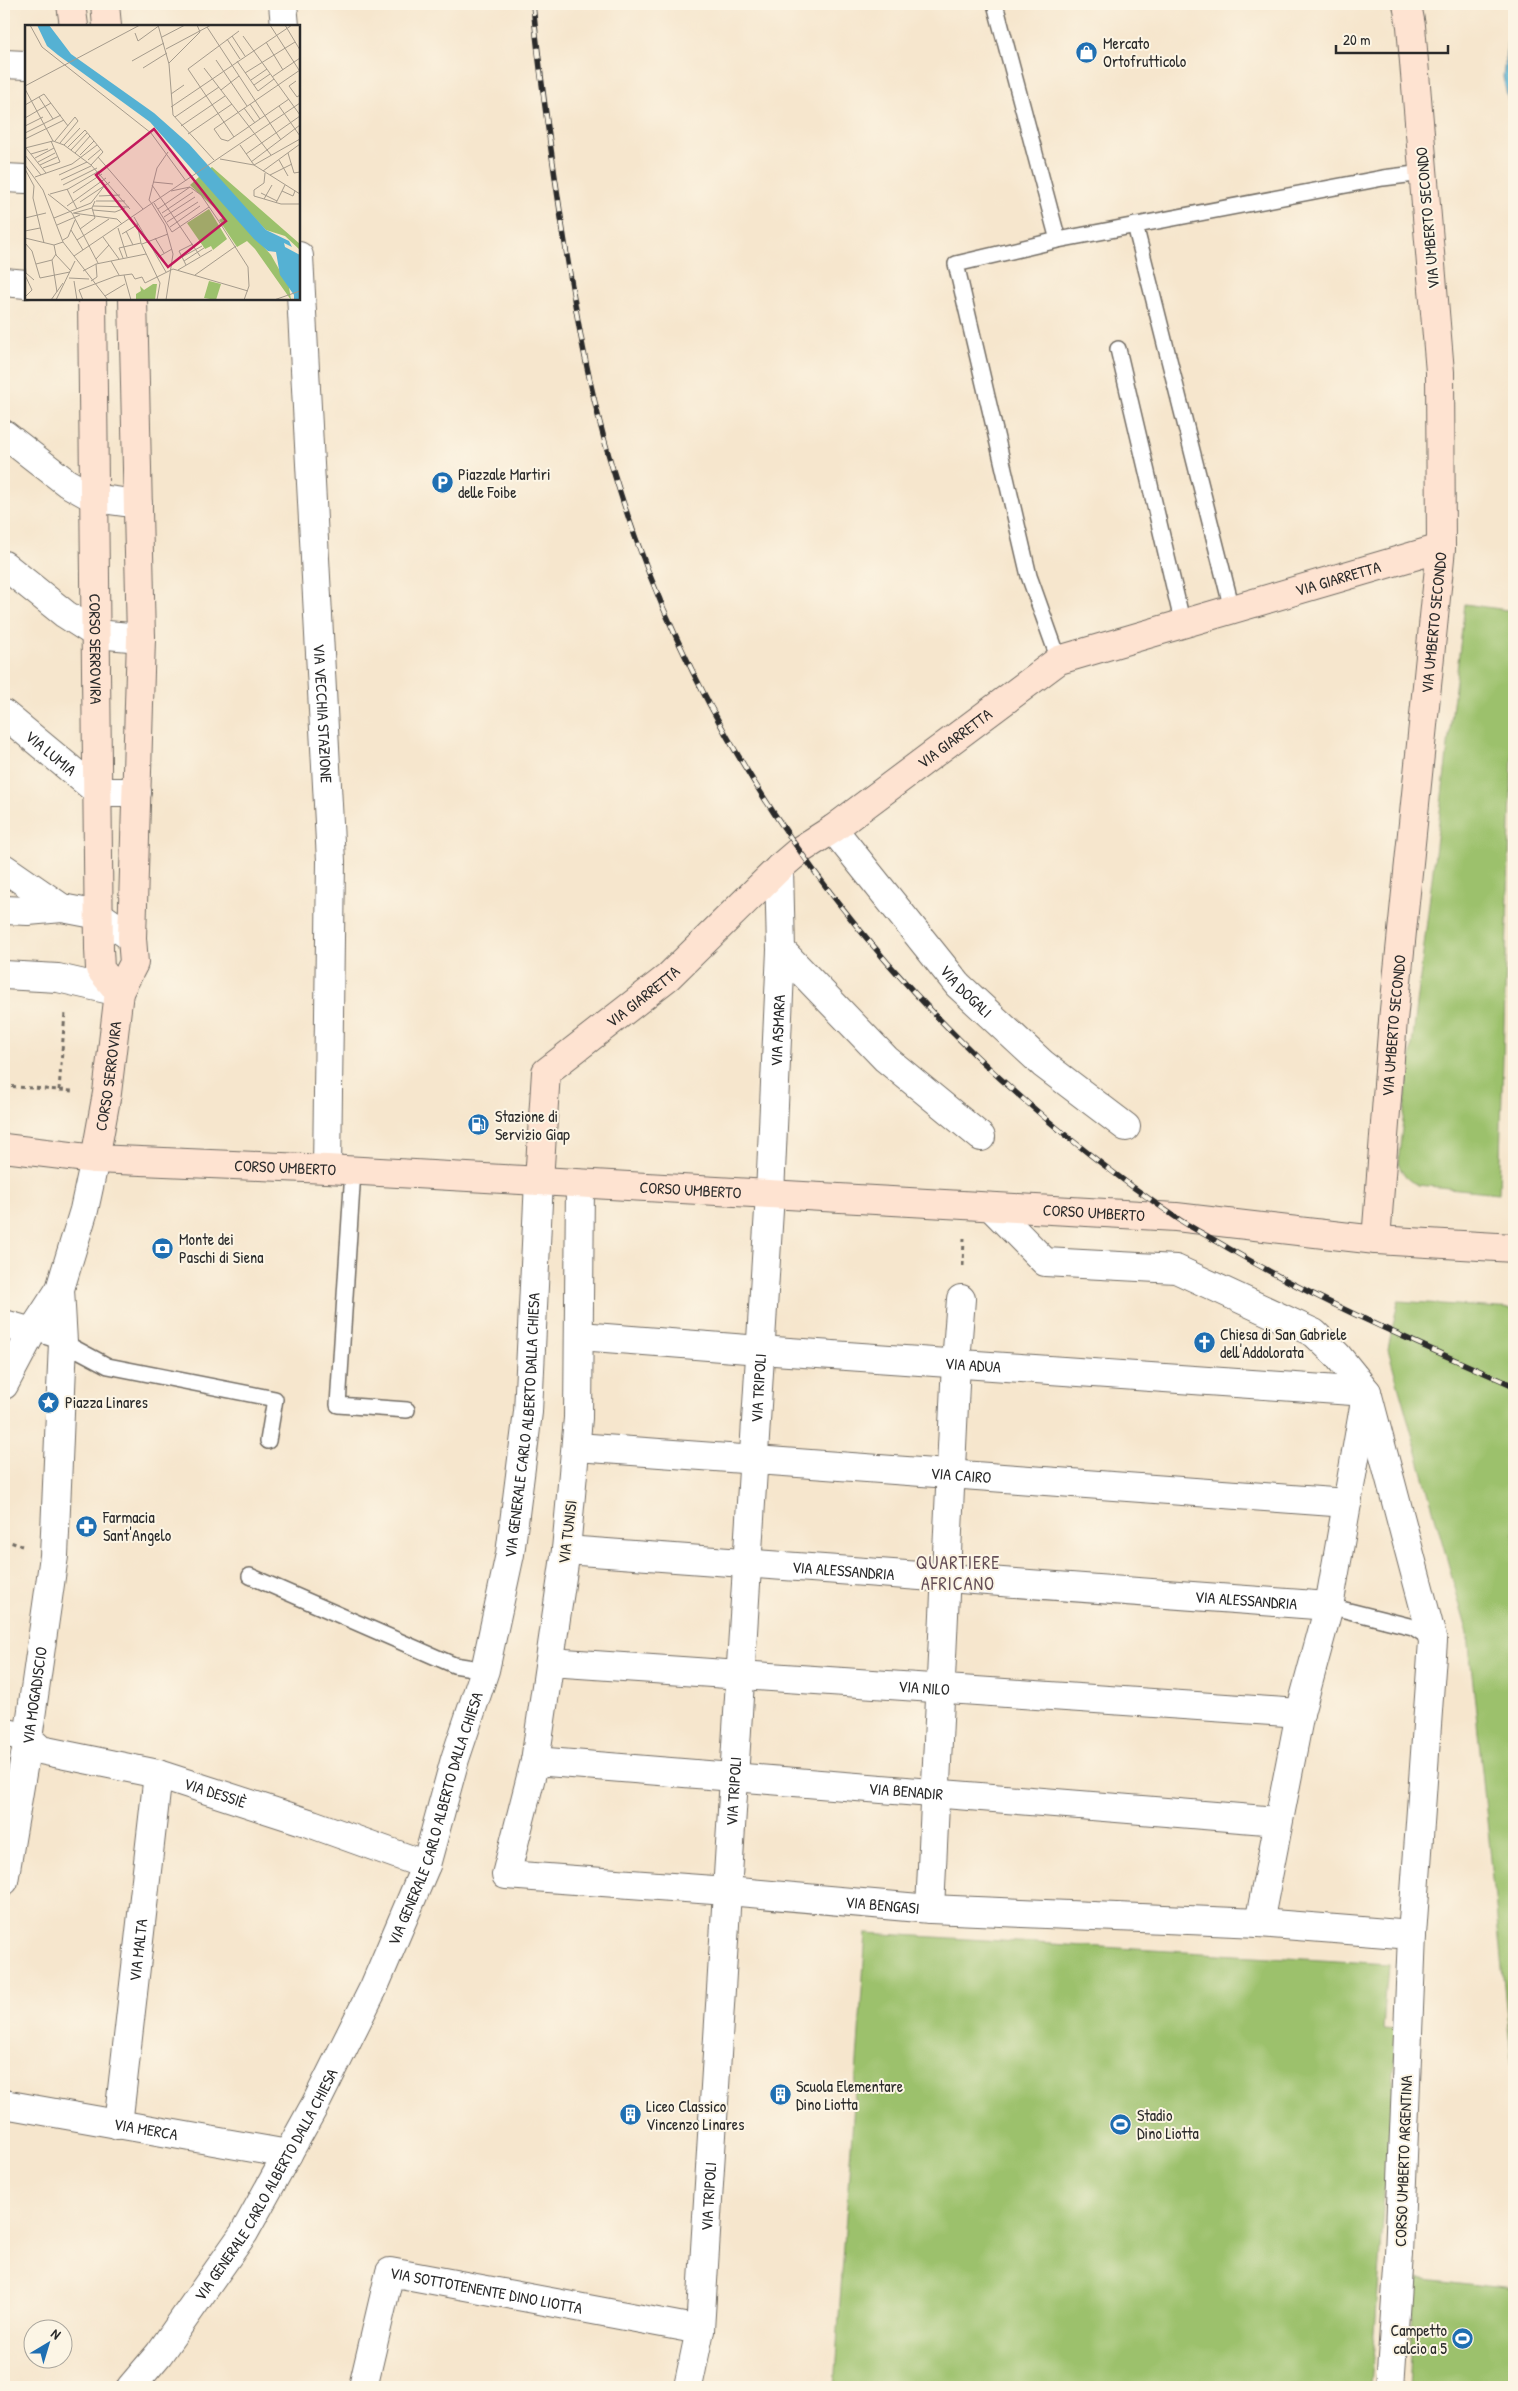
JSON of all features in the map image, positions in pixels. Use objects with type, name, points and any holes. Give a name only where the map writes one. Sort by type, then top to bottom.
[{"type":"main road","points":[[71,4],[74,25]]},
{"type":"main road","points":[[105,4],[108,25]]},
{"type":"main road","name":"VIA UMBERTO SECONDO","points":[[1376,1240],[1393,1020],[1441,548],[1440,372],[1411,26],[1407,4]]},
{"type":"main road","name":"CORSO SERROVIRA","points":[[92,300],[100,969],[120,992]]},
{"type":"main road","name":"CORSO SERROVIRA","points":[[95,1159],[108,1093],[120,992],[134,963],[132,938],[141,638],[133,300]]},
{"type":"main road","name":"VIA GIARRETTA","points":[[539,1182],[546,1072],[668,977],[779,868],[800,850],[833,830],[1059,660],[1441,548]]},
{"type":"main road","name":"CORSO UMBERTO","points":[[4,1148],[95,1159],[340,1170],[1176,1217],[1376,1240],[1514,1248]]},
{"type":"street","points":[[283,4],[284,25]]},
{"type":"street","points":[[4,64],[25,65]]},
{"type":"street","points":[[4,178],[25,179]]},
{"type":"street","name":"VIA VECCHIA STAZIONE","points":[[300,275],[331,862],[340,1170]]},
{"type":"street","points":[[4,434],[66,484],[94,498],[138,504]]},
{"type":"street","points":[[4,565],[65,614],[96,634],[141,638]]},
{"type":"street","name":"VIA LUMIA","points":[[4,714],[98,792]]},
{"type":"street","points":[[98,792],[137,792]]},
{"type":"street","name":"VIA DOGALI","points":[[833,830],[958,985],[1043,1064],[1126,1127]]},
{"type":"street","points":[[4,868],[62,908]]},
{"type":"street","name":"VIA ASMARA","points":[[770,1194],[781,950],[779,868]]},
{"type":"street","points":[[4,910],[28,911],[62,908],[99,916],[132,938]]},
{"type":"street","points":[[781,950],[886,1059],[980,1137]]},
{"type":"street","points":[[4,975],[66,980],[120,992]]},
{"type":"street","points":[[4,1385],[32,1332],[60,1289],[84,1210],[95,1159]]},
{"type":"street","name":"VIA GENERALE CARLO ALBERTO DALLA CHIESA","points":[[131,2387],[159,2354],[244,2233],[316,2104],[374,1986],[426,1865],[455,1758],[485,1670],[510,1554],[528,1412],[539,1182]]},
{"type":"street","name":"VIA TUNISI","points":[[506,1875],[535,1761],[566,1550],[577,1447],[580,1336],[580,1184]]},
{"type":"street","name":"VIA TRIPOLI","points":[[688,2387],[700,2330],[770,1194]]},
{"type":"street","points":[[979,1207],[1045,1262],[1176,1269],[1314,1333],[1337,1354],[1367,1392],[1329,1606],[1300,1713],[1259,1923]]},
{"type":"street","points":[[60,1289],[63,1342]]},
{"type":"street","points":[[930,1909],[956,1363],[961,1299]]},
{"type":"street","points":[[4,1324],[32,1332]]},
{"type":"street","name":"VIA ADUA","points":[[580,1336],[1367,1392]]},
{"type":"street","name":"VIA MOGADISCIO","points":[[4,1882],[16,1735],[52,1569],[63,1342]]},
{"type":"street","name":"CORSO UMBERTO ARGENTINA","points":[[1367,1392],[1433,1641],[1412,1935],[1398,2254],[1390,2387]]},
{"type":"street","name":"VIA CAIRO","points":[[577,1447],[1347,1503]]},
{"type":"street","name":"VIA ALESSANDRIA","points":[[566,1550],[1329,1606]]},
{"type":"street","name":"VIA NILO","points":[[550,1662],[1300,1713]]},
{"type":"street","name":"VIA DESSIÈ","points":[[16,1735],[41,1750],[158,1774],[312,1824],[426,1865]]},
{"type":"street","name":"VIA BENADIR","points":[[535,1761],[1278,1821]]},
{"type":"street","name":"VIA MALTA","points":[[118,2125],[158,1774]]},
{"type":"street","name":"VIA BENGASI","points":[[506,1875],[727,1891],[930,1909],[1259,1923],[1412,1935]]},
{"type":"street","name":"VIA MERCA","points":[[4,2104],[288,2154]]},
{"type":"street","name":"VIA SOTTOTENENTE DINO LIOTTA","points":[[363,2387],[390,2272],[700,2330]]},
{"type":"lane","points":[[995,4],[1058,240]]},
{"type":"lane","points":[[1059,660],[1029,576],[956,264],[1058,240],[1423,173]]},
{"type":"lane","points":[[1135,225],[1232,609]]},
{"type":"lane","points":[[1118,348],[1183,625]]},
{"type":"lane","points":[[340,1170],[338,1405],[407,1410]]},
{"type":"lane","points":[[32,1332],[63,1342],[108,1366],[275,1399],[268,1441]]},
{"type":"lane","points":[[250,1576],[454,1665],[485,1670]]},
{"type":"lane","points":[[1329,1606],[1413,1626],[1433,1641]]},
{"type":"path","points":[[59,1090],[66,980]]},
{"type":"path","points":[[4,1086],[108,1093]]},
{"type":"path","points":[[961,1299],[979,1207]]},
{"type":"green space","points":[[1465,604],[1514,611],[1514,690],[1499,1193],[1418,1185],[1405,1176],[1398,1162]]},
{"type":"green space","points":[[1398,1301],[1514,1309],[1514,2085],[1468,1634],[1388,1349]]},
{"type":"green space","name":"Stadio Dino Liotta","points":[[866,1933],[1388,1964],[1383,2029],[1397,2030],[1371,2387],[834,2387]]},
{"type":"green space","name":"Campetto calcio a 5","points":[[1415,2278],[1514,2289],[1514,2387],[1408,2387]]},
{"type":"water","points":[[1512,4],[1514,4],[1514,127],[1503,77]]},
{"type":"railway","points":[[533,4],[538,56],[565,246],[577,315],[599,418],[618,486],[659,597],[708,702],[767,803],[834,898],[909,987],[991,1070],[1079,1146],[1174,1216],[1263,1268],[1333,1304],[1514,1386]]},
{"type":"place","name":"Mercato Ortofrutticolo","points":[[1087,52]]},
{"type":"place","name":"Piazzale Martiri delle Foibe","points":[[442,483]]},
{"type":"place","name":"Stazione di Servizio Giap","points":[[479,1125]]},
{"type":"place","name":"Monte dei Paschi di Siena","points":[[163,1248]]},
{"type":"place","name":"Chiesa di San Gabriele dell'Addolorata","points":[[1204,1343]]},
{"type":"place","name":"Piazza Linares","points":[[49,1402]]},
{"type":"place","name":"Farmacia Sant'Angelo","points":[[87,1526]]},
{"type":"place","name":"Scuola Elementare Dino Liotta","points":[[780,2095]]},
{"type":"place","name":"Liceo Classico Vincenzo Linares","points":[[630,2115]]},
{"type":"place","name":"Stadio Dino Liotta","points":[[1121,2124]]},
{"type":"place","name":"Campetto calcio a 5","points":[[1463,2339]]},
{"type":"district","name":"QUARTIERE AFRICANO","points":[[958,1572]]}]
